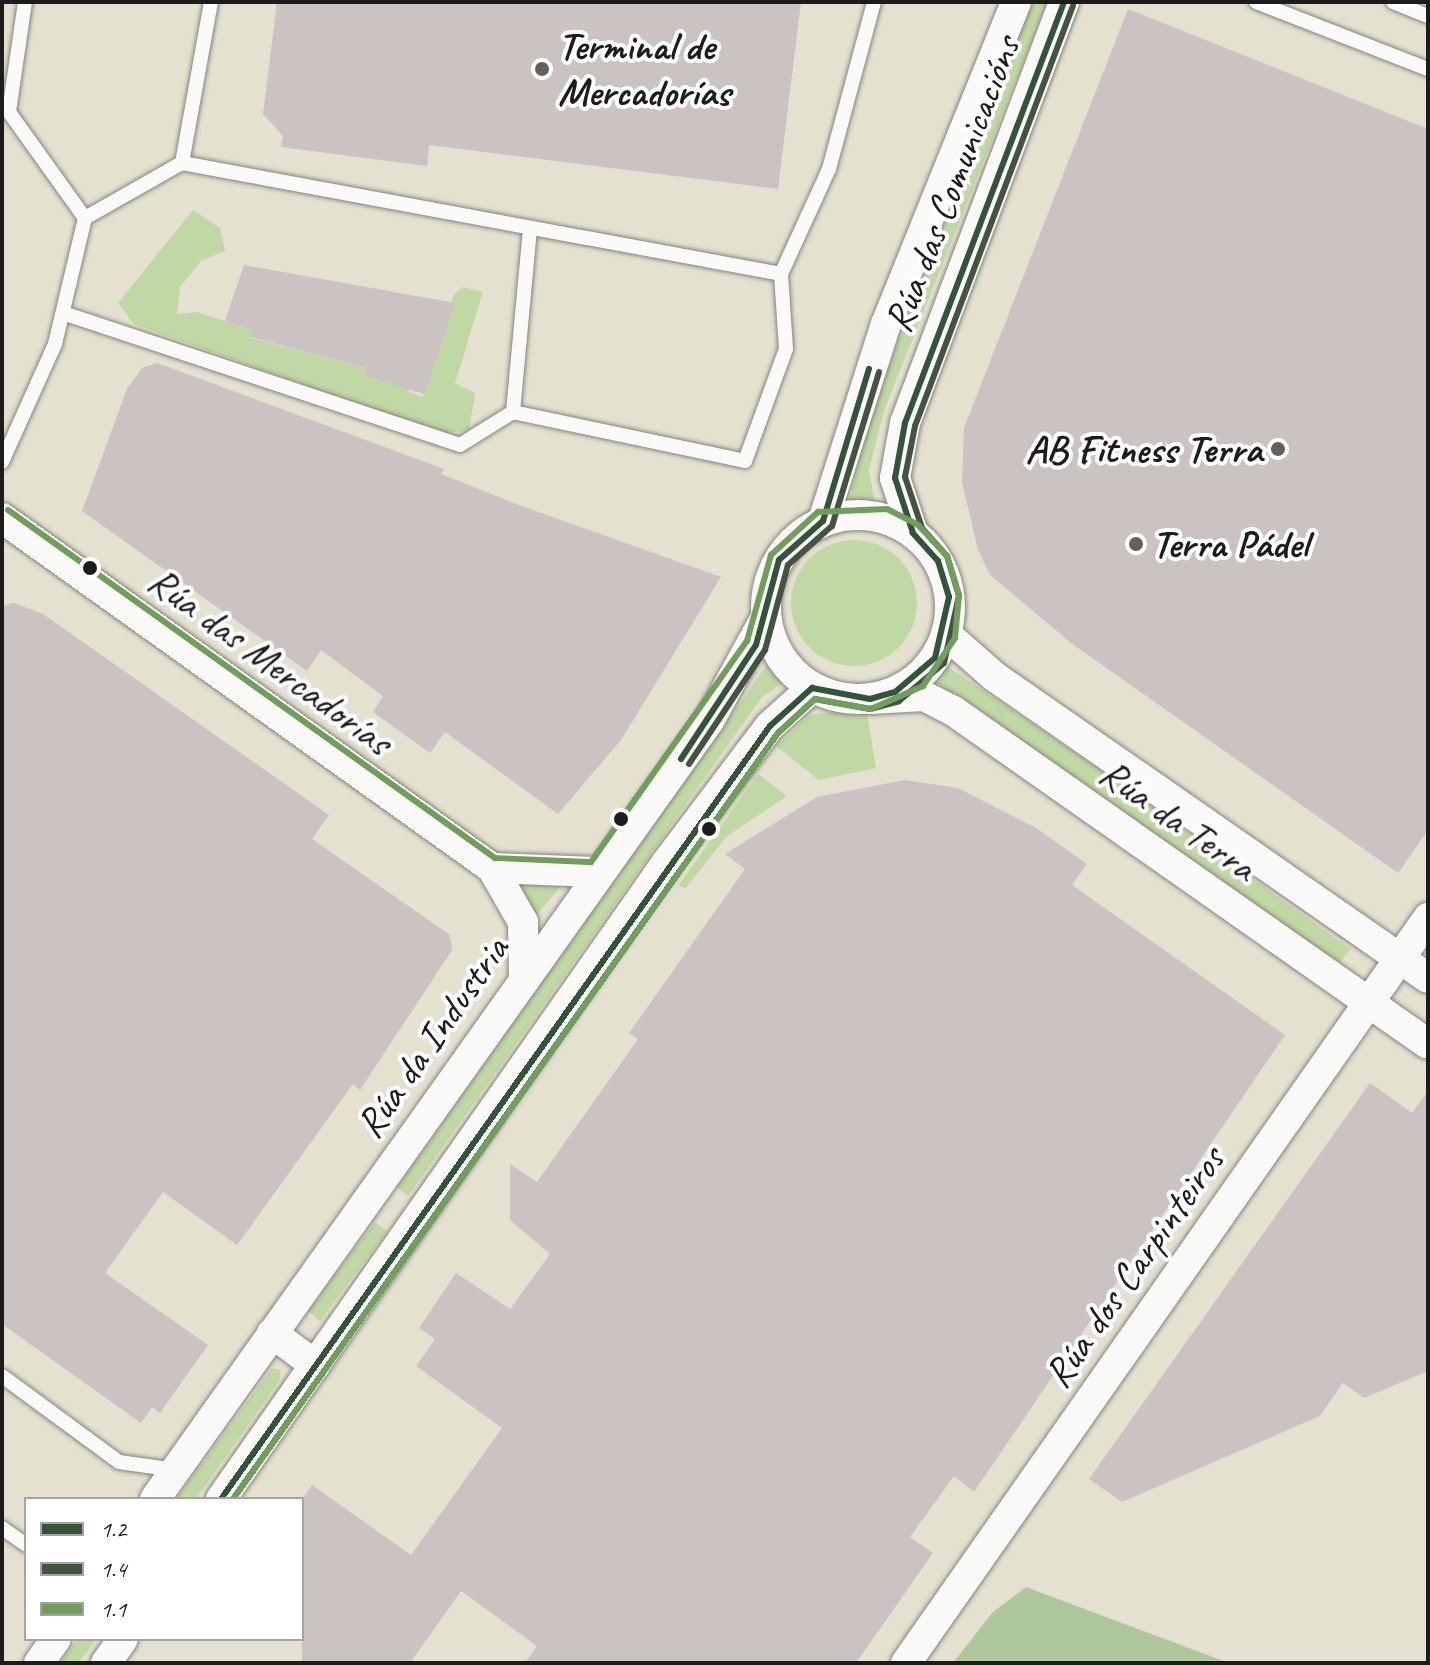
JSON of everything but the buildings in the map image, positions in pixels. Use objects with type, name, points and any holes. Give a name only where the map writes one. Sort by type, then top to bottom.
[{"type":"street","name":"Rúa das Comunicacións","points":[[823,521],[886,324],[1016,2]]},
{"type":"street","name":"Rúa das Comunicacións","points":[[946,634],[949,597],[942,573],[913,533],[895,478],[905,423],[1064,2]]},
{"type":"street","name":"Rúa das Mercadorías","points":[[2,518],[492,868],[523,922],[524,977]]},
{"type":"street","points":[[913,533],[885,519],[823,521],[779,560],[766,617],[774,645],[812,688],[870,699],[917,678],[946,634]]},
{"type":"street","name":"Rúa da Industria","points":[[156,1497],[596,872],[709,721],[766,617]]},
{"type":"street","name":"Rúa da Terra","points":[[946,634],[995,677],[1428,978]]},
{"type":"street","points":[[222,1497],[667,862],[770,726],[812,688]]},
{"type":"street","name":"Rúa da Terra","points":[[870,699],[924,696],[952,710],[1428,1044]]},
{"type":"street","points":[[492,868],[596,872]]},
{"type":"street","name":"Rúa dos Carpinteiros","points":[[906,1663],[1428,918]]},
{"type":"street","points":[[369,1196],[412,1226]]},
{"type":"street","points":[[272,1333],[315,1365]]},
{"type":"street","points":[[39,1663],[55,1641]]},
{"type":"street","points":[[106,1663],[122,1641]]},
{"type":"lane","points":[[25,2],[9,112],[85,218]]},
{"type":"lane","points":[[182,163],[211,2]]},
{"type":"lane","points":[[63,313],[460,445],[513,412],[745,461],[786,349],[781,274],[829,169],[874,2]]},
{"type":"lane","points":[[1256,2],[1428,69]]},
{"type":"lane","points":[[1393,2],[1428,16]]},
{"type":"lane","points":[[2,462],[63,313],[85,218],[182,163],[781,274]]},
{"type":"lane","points":[[513,412],[530,228]]},
{"type":"lane","points":[[2,1376],[119,1462],[175,1470]]},
{"type":"lane","points":[[2,1528],[24,1544]]},
{"type":"green space","points":[[1030,2],[1047,2],[884,411],[869,470],[875,503],[850,499],[867,421]]},
{"type":"green space","points":[[193,210],[220,228],[225,251],[201,261],[180,287],[177,314],[197,312],[252,330],[251,338],[366,368],[409,383],[409,392],[423,397],[454,294],[463,287],[483,292],[455,383],[475,393],[469,430],[442,434],[134,324],[118,303]]},
{"type":"green space","points":[[854,540],[878,545],[899,558],[912,579],[917,603],[912,627],[899,648],[878,661],[854,666],[830,661],[809,648],[796,627],[791,603],[796,579],[809,558],[830,545]]},
{"type":"green space","points":[[768,663],[783,683],[762,697],[408,1196],[397,1187]]},
{"type":"green space","points":[[944,664],[1114,779],[1350,949],[1340,963],[931,679]]},
{"type":"green space","points":[[841,710],[867,713],[876,768],[819,780],[776,746],[810,715]]},
{"type":"green space","points":[[758,774],[787,796],[726,837],[686,888],[678,886]]},
{"type":"green space","points":[[517,884],[560,887],[535,917]]},
{"type":"green space","points":[[375,1222],[387,1231],[320,1321],[308,1311]]},
{"type":"green space","points":[[272,1368],[281,1370],[279,1381],[197,1497],[177,1497]]},
{"type":"green space","points":[[1026,1587],[1229,1663],[953,1663],[992,1613]]},
{"type":"green space","points":[[76,1641],[95,1641],[79,1663],[60,1663]]},
{"type":"transit line","name":"1.2","points":[[222,1497],[770,726],[812,688],[870,699],[895,692],[935,658],[949,597],[938,561],[913,533],[895,478],[905,423],[1064,2]]},
{"type":"transit line","name":"1.4","points":[[234,1497],[778,733],[815,699],[870,709],[899,701],[944,663],[959,596],[947,556],[922,528],[905,477],[915,426],[1073,6]]},
{"type":"transit line","name":"1.2","points":[[681,759],[756,645],[779,560],[823,521],[869,369]]},
{"type":"transit line","name":"1.4","points":[[689,764],[765,650],[788,565],[832,526],[879,372]]},
{"type":"transit line","name":"1.1","points":[[8,510],[495,858],[591,862],[747,641],[771,555],[818,512],[887,509],[918,525],[947,556],[959,595],[955,638],[923,686],[871,709],[815,699],[778,733],[234,1497]]},
{"type":"place","name":"Terminal de Mercadorías","points":[[542,69]]},
{"type":"place","name":"AB Fitness Terra","points":[[1278,449]]},
{"type":"place","name":"Terra Pádel","points":[[1136,544]]}]
